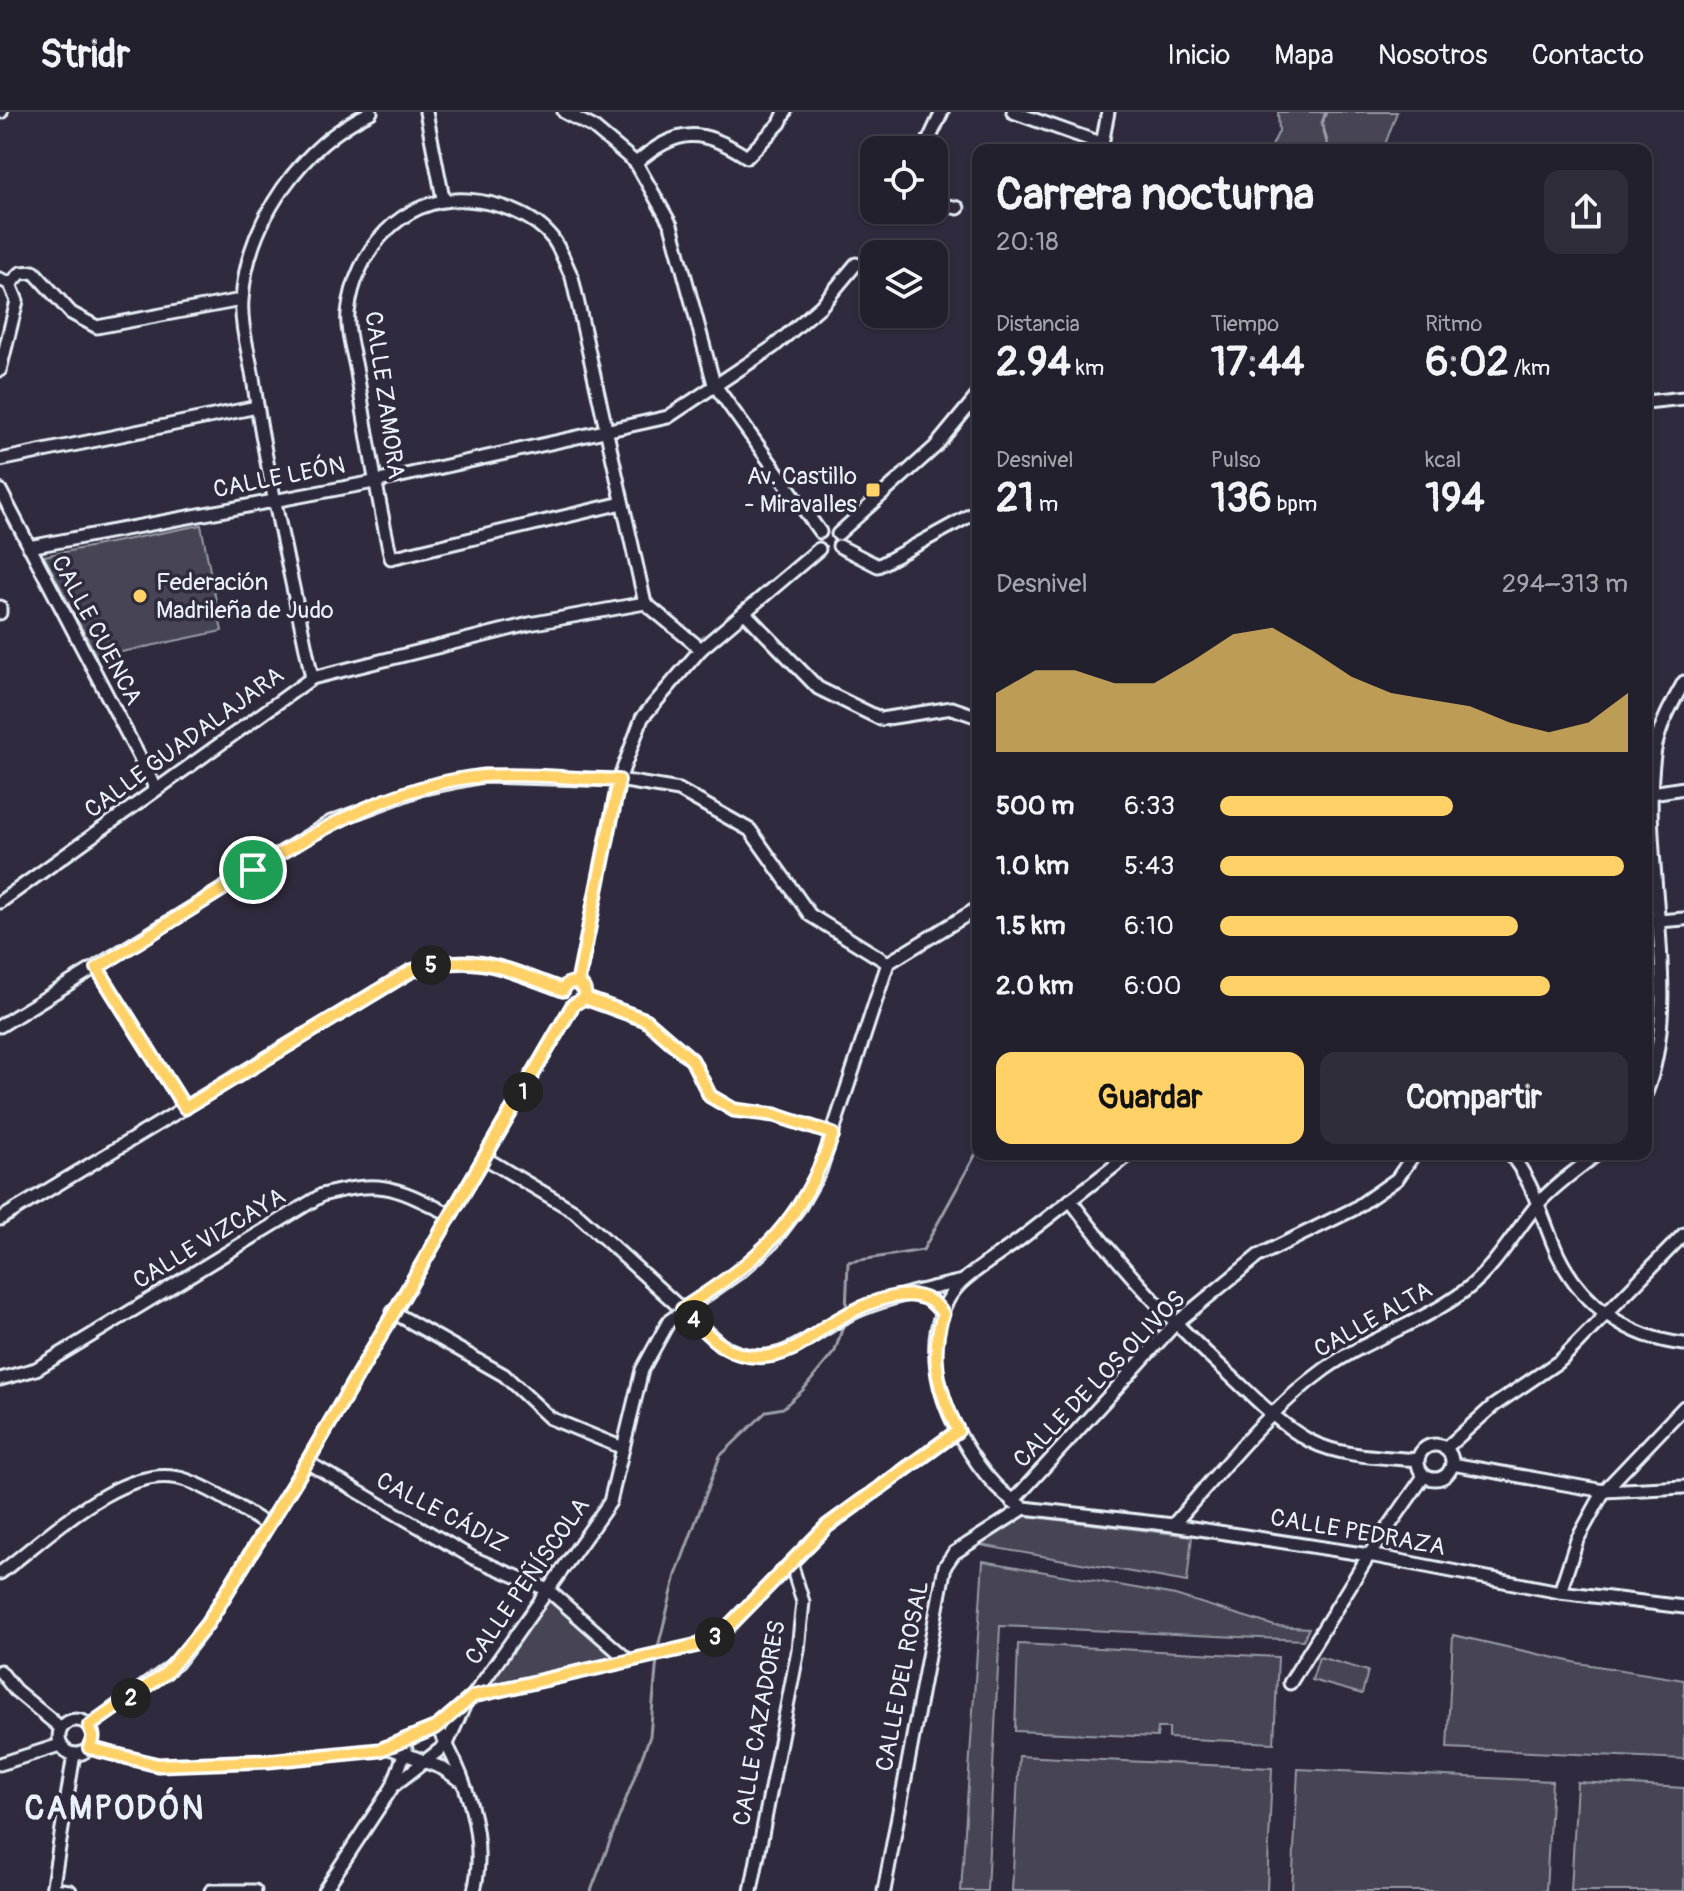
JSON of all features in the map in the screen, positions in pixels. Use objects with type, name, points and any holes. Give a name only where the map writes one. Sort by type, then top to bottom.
[{"type":"street","points":[[312,678],[257,407],[241,300],[255,243],[277,195],[312,152],[371,112]]},
{"type":"street","points":[[426,112],[443,198]]},
{"type":"street","points":[[564,112],[593,127],[636,163],[671,225],[714,384],[820,532]]},
{"type":"street","points":[[636,163],[662,141],[693,135],[722,140],[747,157],[780,123],[785,112]]},
{"type":"street","points":[[931,136],[942,112]]},
{"type":"street","points":[[1013,112],[1094,144]]},
{"type":"street","points":[[1103,144],[1108,112]]},
{"type":"street","name":"CALLE ZAMORA","points":[[622,503],[391,558],[374,482],[348,315],[357,276],[373,245],[403,214],[443,198],[487,201],[520,213],[552,238],[572,277],[645,603]]},
{"type":"street","points":[[948,206],[958,208]]},
{"type":"street","name":"CALLE LEÓN","points":[[29,547],[374,482],[668,417],[773,347],[821,306],[856,264]]},
{"type":"street","points":[[0,370],[17,301],[5,281],[21,273],[34,272],[71,313],[97,327],[241,300]]},
{"type":"street","points":[[1652,401],[1684,398]]},
{"type":"street","points":[[972,402],[935,447],[838,540],[830,553],[819,549],[816,543],[820,532],[827,529],[838,540],[878,566],[972,514]]},
{"type":"street","points":[[0,460],[257,407]]},
{"type":"street","name":"CALLE CUENCA","points":[[0,490],[156,789]]},
{"type":"street","points":[[585,998],[585,991],[578,982],[619,780],[642,718],[701,649],[819,549]]},
{"type":"street","points":[[645,603],[701,649]]},
{"type":"street","name":"CALLE GUADALAJARA","points":[[0,902],[312,678],[529,624],[645,603]]},
{"type":"street","points":[[745,613],[818,688],[881,719],[952,708],[972,715]]},
{"type":"street","points":[[1652,1082],[1658,1070],[1667,1024],[1663,921],[1652,793],[1664,718],[1684,682]]},
{"type":"street","points":[[0,1026],[331,822],[420,789],[483,776],[619,780],[679,790],[750,830],[810,915],[888,963],[972,912]]},
{"type":"street","points":[[1652,793],[1684,788]]},
{"type":"street","points":[[1652,922],[1684,919]]},
{"type":"street","points":[[0,1219],[411,971],[432,964],[484,962],[563,990]]},
{"type":"street","name":"CALLE PEÑÍSCOLA","points":[[469,1700],[610,1502],[642,1370],[661,1332],[682,1309],[742,1270],[772,1243],[800,1206],[820,1171],[888,963]]},
{"type":"street","points":[[97,968],[185,1108]]},
{"type":"street","points":[[573,1005],[564,1000],[563,990],[567,984],[578,982]]},
{"type":"street","points":[[585,998],[646,1020],[692,1060],[710,1096],[734,1110],[775,1115],[833,1134]]},
{"type":"street","points":[[89,1726],[177,1663],[207,1624],[307,1462],[573,1005],[585,998]]},
{"type":"street","points":[[485,1158],[574,1211],[721,1345],[736,1354],[757,1357],[797,1348],[828,1325],[861,1309],[909,1293],[963,1281]]},
{"type":"street","points":[[943,1304],[963,1281],[1122,1160]]},
{"type":"street","name":"CALLE DE LOS OLIVOS","points":[[1018,1505],[1175,1324],[1258,1256],[1354,1209],[1386,1187],[1397,1179],[1410,1160]]},
{"type":"street","points":[[1514,1160],[1539,1202],[1564,1265],[1577,1287],[1605,1315],[1632,1331],[1663,1342],[1684,1344]]},
{"type":"street","name":"CALLE ALTA","points":[[1173,1525],[1271,1413],[1325,1369],[1362,1345],[1433,1314],[1470,1287],[1496,1261],[1539,1202],[1590,1160]]},
{"type":"street","name":"CALLE VIZCAYA","points":[[0,1379],[36,1369],[322,1195],[364,1184],[403,1192],[449,1214]]},
{"type":"street","points":[[1070,1200],[1121,1267],[1175,1324],[1271,1413],[1312,1442],[1363,1456],[1417,1460]]},
{"type":"street","points":[[1445,1449],[1493,1406],[1561,1360],[1684,1234]]},
{"type":"street","points":[[938,1286],[943,1304],[935,1357],[936,1378],[958,1431],[993,1485],[1018,1505]]},
{"type":"street","points":[[938,1286],[943,1304]]},
{"type":"street","points":[[909,1293],[943,1304]]},
{"type":"street","points":[[393,1312],[504,1375],[550,1418],[623,1448]]},
{"type":"street","points":[[1560,1592],[1577,1540],[1604,1491],[1684,1407]]},
{"type":"street","points":[[74,1754],[89,1748],[158,1765],[268,1761],[387,1747],[437,1727],[469,1700],[673,1652],[723,1632],[827,1526],[958,1431]]},
{"type":"street","points":[[1417,1460],[1425,1448],[1439,1445],[1445,1449],[1452,1464],[1449,1471],[1437,1479],[1424,1476]]},
{"type":"street","points":[[1417,1460],[1424,1476]]},
{"type":"street","name":"CALLE CÁDIZ","points":[[307,1462],[473,1558],[548,1590],[629,1661]]},
{"type":"street","points":[[1452,1464],[1604,1491],[1684,1487]]},
{"type":"street","points":[[0,1573],[114,1488],[149,1476],[183,1478],[267,1525]]},
{"type":"street","points":[[1290,1683],[1369,1555],[1424,1476]]},
{"type":"street","name":"CALLE PEDRAZA","points":[[1018,1505],[1369,1555],[1560,1592],[1684,1607]]},
{"type":"street","name":"CALLE DEL ROSAL","points":[[884,1891],[945,1566],[954,1553],[1018,1505]]},
{"type":"street","name":"CALLE CAZADORES","points":[[751,1891],[798,1650],[803,1602],[791,1563]]},
{"type":"street","points":[[0,1671],[15,1690],[61,1728]]},
{"type":"street","points":[[393,1786],[447,1744],[469,1700]]},
{"type":"street","points":[[61,1728],[75,1720],[89,1726],[93,1737],[89,1748]]},
{"type":"street","points":[[437,1727],[470,1801],[478,1844],[474,1891]]},
{"type":"street","points":[[60,1745],[61,1728]]},
{"type":"street","points":[[324,1891],[393,1786],[412,1738]]},
{"type":"street","points":[[60,1745],[74,1754]]},
{"type":"street","points":[[0,1764],[60,1745]]},
{"type":"street","points":[[387,1747],[452,1773],[461,1782]]},
{"type":"street","points":[[70,1891],[52,1890],[74,1754]]},
{"type":"street","points":[[211,1891],[255,1891]]},
{"type":"shaded area","points":[[1278,112],[1397,112],[1385,144],[1273,144],[1279,131]]},
{"type":"shaded area","name":"Federación Madrileña de Judo","points":[[201,525],[222,631],[97,657],[44,556]]},
{"type":"shaded area","points":[[1025,1516],[1192,1536],[1187,1582],[980,1545]]},
{"type":"shaded area","points":[[983,1561],[1175,1595],[1275,1626],[1309,1628],[1303,1640],[1000,1626],[987,1891],[961,1891]]},
{"type":"shaded area","points":[[548,1590],[629,1661],[473,1696]]},
{"type":"shaded area","points":[[1453,1635],[1578,1663],[1684,1680],[1684,1759],[1447,1748]]},
{"type":"shaded area","points":[[1018,1644],[1278,1657],[1274,1743],[1169,1738],[1169,1728],[1158,1728],[1157,1737],[1015,1731]]},
{"type":"shaded area","points":[[1319,1657],[1368,1671],[1362,1694],[1312,1680]]},
{"type":"shaded area","points":[[1019,1756],[1272,1768],[1267,1891],[1012,1891]]},
{"type":"shaded area","points":[[1298,1769],[1552,1781],[1546,1891],[1292,1891]]},
{"type":"shaded area","points":[[1577,1782],[1684,1788],[1684,1891],[1571,1891]]},
{"type":"waterway","points":[[1326,112],[1322,123],[1327,144]]},
{"type":"waterway","points":[[846,1312],[848,1262],[923,1250],[972,1160]]},
{"type":"waterway","points":[[657,1651],[676,1575],[720,1456],[767,1411],[783,1408],[803,1390],[835,1351],[845,1320]]},
{"type":"waterway","points":[[591,1891],[650,1736],[657,1658]]},
{"type":"place","name":"Av. Castillo - Miravalles","points":[[873,490]]},
{"type":"place","name":"Federación Madrileña de Judo","points":[[140,596]]},
{"type":"district","name":"CAMPODÓN","points":[[115,1808]]},
{"type":"route","points":[[253,870],[97,968],[185,1108],[411,971],[443,961],[484,962],[563,990],[567,984],[578,982],[584,987],[586,994],[585,998],[646,1020],[692,1060],[710,1096],[734,1110],[775,1115],[833,1134],[820,1171],[800,1206],[772,1243],[742,1270],[682,1309],[721,1345],[736,1354],[757,1357],[775,1356],[797,1348],[828,1325],[861,1309],[909,1293],[928,1298],[943,1314],[935,1357],[936,1378],[958,1431],[827,1526],[723,1632],[698,1645],[473,1696],[437,1727],[380,1750],[268,1761],[158,1765],[89,1748],[93,1737],[89,1726],[166,1673],[207,1624],[307,1462],[573,1005],[585,998],[585,991],[578,982],[619,780],[483,776],[420,789],[331,822],[253,870]]}]
